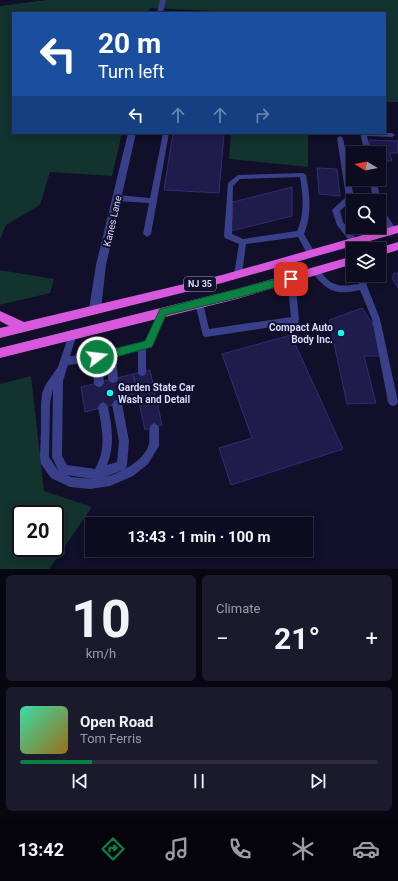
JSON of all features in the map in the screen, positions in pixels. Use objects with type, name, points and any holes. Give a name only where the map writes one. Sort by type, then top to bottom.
[{"type":"highway","name":"NJ 35","points":[[0,333],[238,274],[395,230]]},
{"type":"highway","points":[[386,250],[398,246]]},
{"type":"highway","name":"NJ 35","points":[[0,353],[291,279],[346,262]]},
{"type":"highway","points":[[0,316],[23,327]]},
{"type":"street","points":[[160,12],[163,0]]},
{"type":"street","name":"Kanes Lane","points":[[95,309],[101,265],[132,134]]},
{"type":"lane","points":[[147,234],[166,134]]},
{"type":"lane","points":[[366,146],[363,134],[392,135]]},
{"type":"lane","points":[[340,138],[350,198],[336,210],[340,223],[354,241]]},
{"type":"lane","points":[[303,175],[305,190],[305,224],[300,234],[243,242],[228,236],[230,185],[238,177],[303,175]]},
{"type":"lane","points":[[117,198],[154,201]]},
{"type":"lane","points":[[386,219],[395,230]]},
{"type":"lane","points":[[300,234],[311,254]]},
{"type":"lane","points":[[238,274],[243,242]]},
{"type":"lane","points":[[316,271],[326,285],[334,289],[342,291],[363,286]]},
{"type":"lane","points":[[199,303],[206,333],[295,320],[291,279]]},
{"type":"lane","points":[[362,282],[376,319],[393,402]]},
{"type":"lane","points":[[154,428],[156,434],[150,454],[138,467],[122,477],[110,482],[72,484],[52,472],[45,460],[47,392],[63,365],[148,344],[163,312]]},
{"type":"lane","points":[[73,334],[58,382],[58,457],[64,470],[97,474],[122,465],[124,441],[117,404]]},
{"type":"lane","points":[[142,346],[142,372]]},
{"type":"lane","points":[[111,354],[113,379]]},
{"type":"lane","points":[[97,357],[99,383]]},
{"type":"lane","points":[[97,474],[105,463],[108,436],[104,408]]},
{"type":"green space","points":[[47,0],[398,0],[398,102],[386,102],[386,12],[212,12],[150,8],[148,12],[12,12],[12,134],[122,134],[112,176],[50,172],[40,205],[6,225],[0,239],[0,6]]},
{"type":"green space","points":[[231,134],[308,134],[308,167],[229,159]]},
{"type":"green space","points":[[0,270],[54,279],[50,293],[0,305]]},
{"type":"green space","points":[[31,376],[44,491],[92,507],[64,547],[64,505],[12,505],[12,557],[57,557],[49,569],[0,569],[0,384]]},
{"type":"building","points":[[173,134],[224,134],[219,193],[164,190]]},
{"type":"building","points":[[369,140],[398,141],[398,153],[390,153],[392,161],[386,161],[386,146],[370,146]]},
{"type":"building","points":[[317,168],[337,169],[340,196],[319,194]]},
{"type":"building","points":[[292,187],[292,216],[231,231],[233,202]]},
{"type":"building","points":[[394,273],[398,273],[398,288],[392,278]]},
{"type":"building","points":[[362,308],[374,326],[382,356],[364,356],[376,403],[347,404],[329,320]]},
{"type":"building","points":[[291,335],[343,449],[231,485],[219,448],[252,438],[222,354]]},
{"type":"building","points":[[150,370],[162,425],[145,430],[133,374]]},
{"type":"building","name":"Garden State Car Wash and Detail","points":[[133,374],[139,398],[85,412],[81,387]]},
{"type":"place","name":"Compact Auto Body Inc.","points":[[341,333]]},
{"type":"place","name":"Garden State Car Wash and Detail","points":[[110,393]]},
{"type":"route","points":[[97,357],[148,344],[163,312],[291,279]]}]
